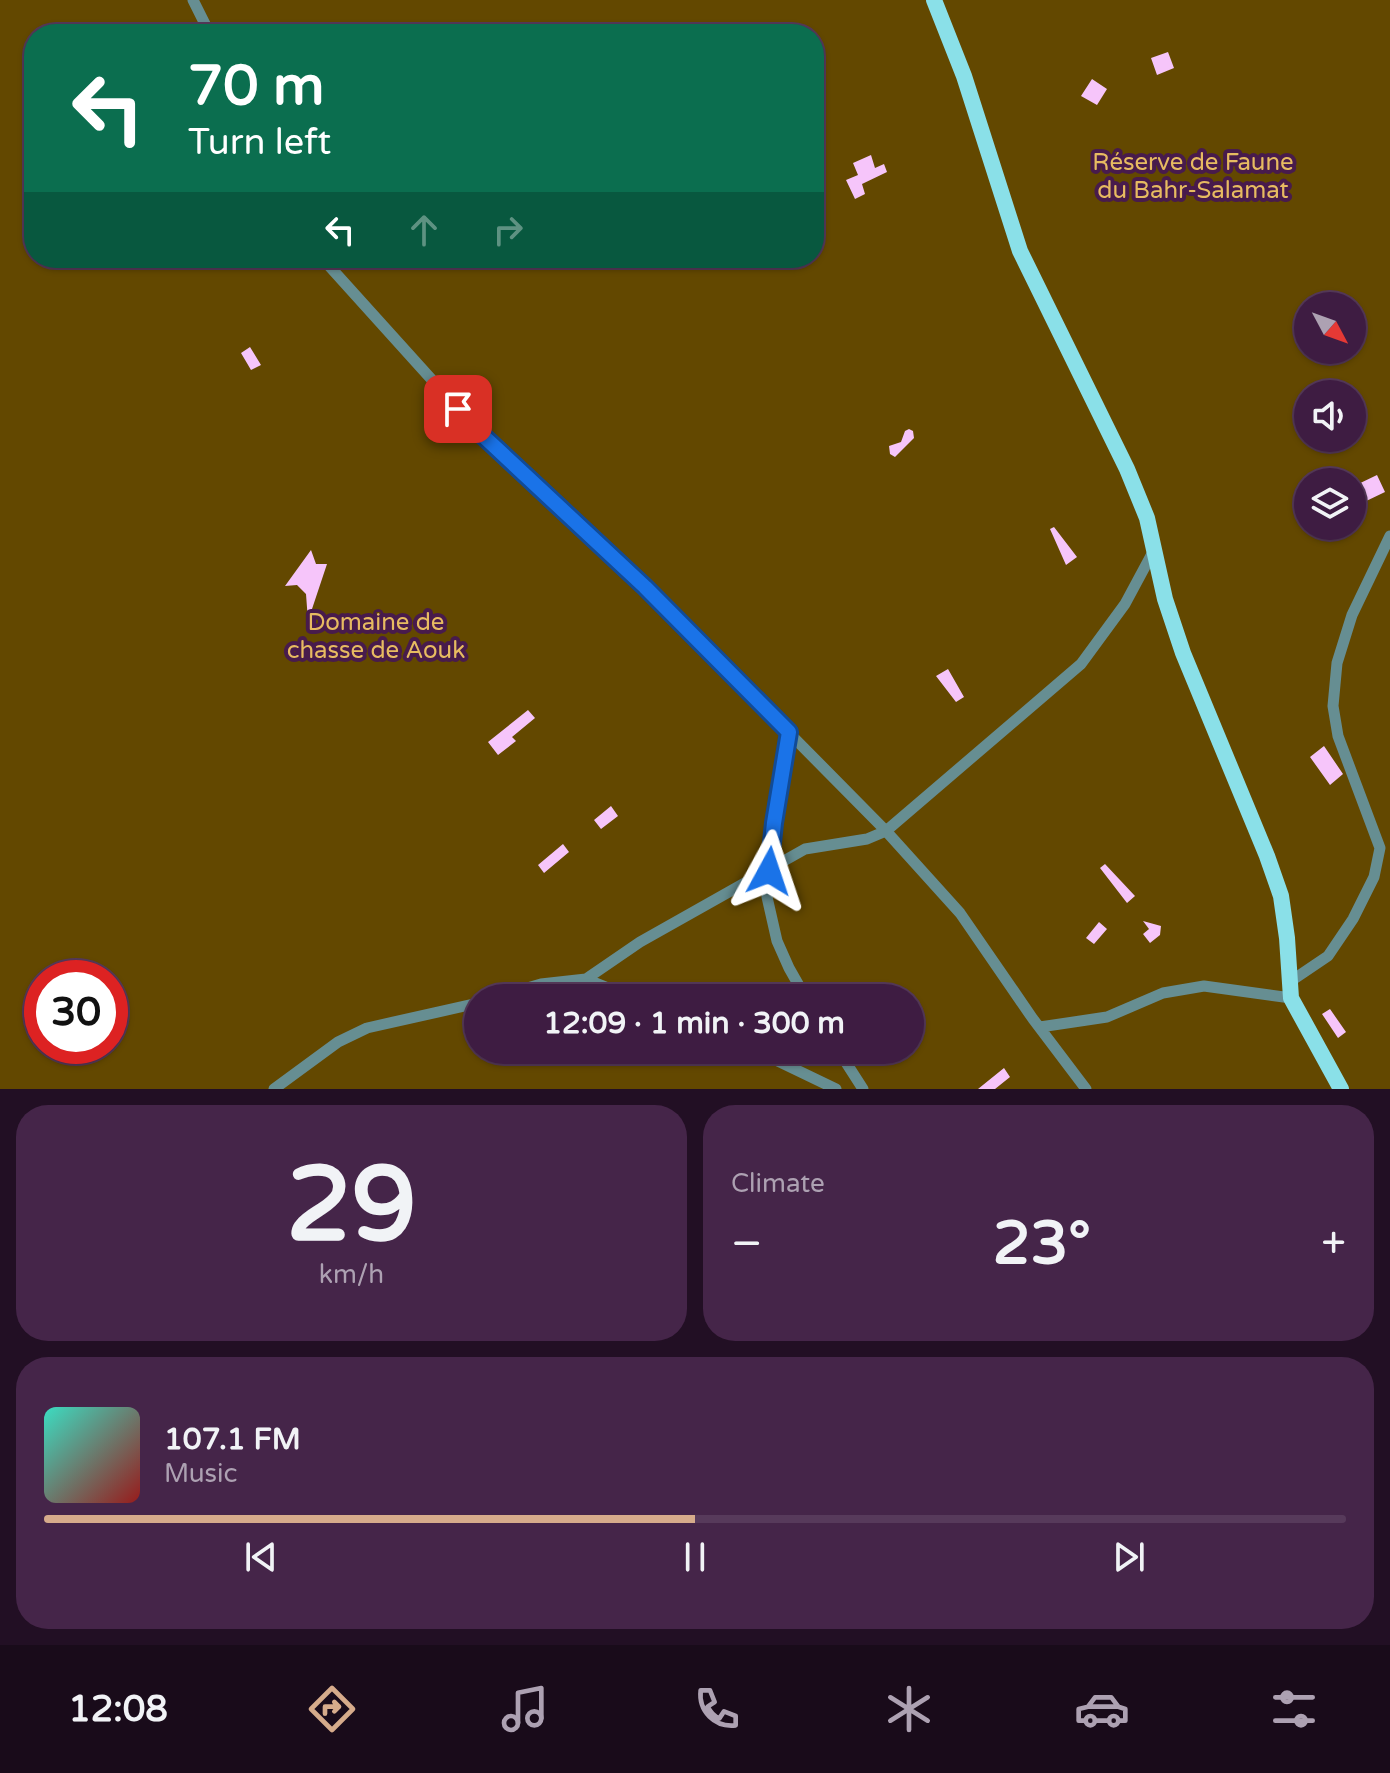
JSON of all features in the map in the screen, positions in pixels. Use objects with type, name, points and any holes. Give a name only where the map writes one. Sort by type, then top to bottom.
[{"type":"main road","points":[[934,0],[964,76],[1020,251],[1127,469],[1147,518],[1165,599],[1183,653],[1281,896],[1291,989],[1341,1089]]},
{"type":"street","points":[[193,0],[205,24]]},
{"type":"street","points":[[331,268],[479,432],[645,587],[886,831],[960,913],[1086,1089]]},
{"type":"street","points":[[1040,1027],[1107,1017],[1163,993],[1204,986],[1291,989],[1328,956],[1353,919],[1374,877],[1380,848],[1338,736],[1333,706],[1337,663],[1352,615],[1390,536]]},
{"type":"street","points":[[541,984],[586,979],[640,942],[805,849],[867,839],[886,831],[1081,664],[1125,604],[1154,550]]},
{"type":"street","points":[[789,732],[774,823],[767,897],[777,941],[798,984]]},
{"type":"street","points":[[586,979],[598,984]]},
{"type":"street","points":[[274,1089],[338,1042],[367,1028],[464,1006]]},
{"type":"street","points":[[784,1064],[836,1089]]},
{"type":"street","points":[[847,1064],[863,1089]]},
{"type":"green space","name":"Domaine de chasse de Aouk","points":[[0,0],[1390,0],[1390,1089],[0,1089]]},
{"type":"building","points":[[1168,52],[1174,68],[1157,75],[1151,58]]},
{"type":"building","points":[[1092,79],[1107,89],[1097,105],[1081,96]]},
{"type":"building","points":[[871,155],[875,168],[884,164],[887,172],[862,184],[865,194],[855,199],[846,180],[858,175],[853,163]]},
{"type":"building","points":[[250,347],[261,365],[251,370],[241,353]]},
{"type":"building","points":[[909,429],[913,431],[914,438],[895,457],[890,454],[889,446],[901,442]]},
{"type":"building","points":[[1377,475],[1385,492],[1366,501],[1366,480]]},
{"type":"building","points":[[1054,527],[1077,557],[1066,565],[1050,529]]},
{"type":"building","points":[[311,550],[316,564],[327,564],[308,621],[306,594],[297,585],[285,586]]},
{"type":"building","points":[[948,669],[964,697],[956,702],[936,676]]},
{"type":"building","points":[[528,710],[535,718],[512,737],[516,741],[498,755],[488,742]]},
{"type":"building","points":[[1324,746],[1343,774],[1330,785],[1310,757]]},
{"type":"building","points":[[611,806],[618,816],[601,829],[594,820]]},
{"type":"building","points":[[563,844],[569,852],[544,873],[538,865]]},
{"type":"building","points":[[1105,864],[1135,896],[1127,903],[1100,868]]},
{"type":"building","points":[[1143,921],[1161,926],[1160,935],[1150,943],[1143,934],[1149,929]]},
{"type":"building","points":[[1099,922],[1107,929],[1094,944],[1086,938]]},
{"type":"building","points":[[1330,1009],[1346,1032],[1338,1038],[1322,1014]]},
{"type":"building","points":[[1004,1068],[1010,1077],[995,1089],[978,1089]]},
{"type":"route","points":[[458,409],[645,587],[789,732],[769,871]]},
{"type":"park label","name":"Réserve de Faune du Bahr-Salamat","points":[[1193,176]]}]
